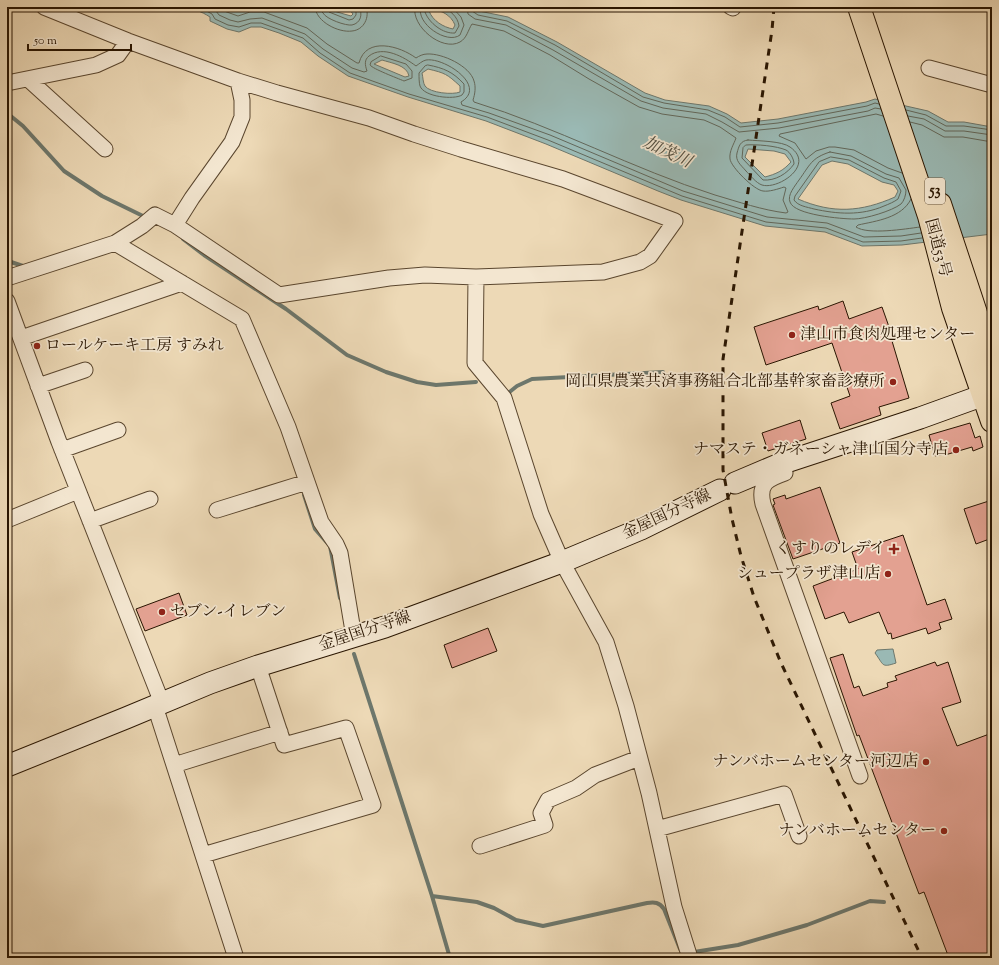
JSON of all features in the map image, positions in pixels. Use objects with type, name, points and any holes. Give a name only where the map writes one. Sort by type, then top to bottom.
[{"type":"highway","name":"国道53号","points":[[859,7],[886,65],[976,313],[992,367]]},
{"type":"highway","name":"国道53号","points":[[874,7],[886,65],[929,216],[953,308],[987,394],[992,422]]},
{"type":"main road","name":"金屋国分寺線","points":[[7,766],[210,683],[258,666],[385,628],[562,562],[641,529],[780,464],[987,394]]},
{"type":"street","points":[[7,278],[115,244],[142,226],[155,215],[175,225],[235,267],[279,295],[425,275],[476,277],[603,272],[640,262],[650,256],[675,221],[563,179],[454,147],[369,118],[277,94],[238,82],[128,41],[44,7]]},
{"type":"street","points":[[7,83],[96,65],[118,55],[128,41]]},
{"type":"street","points":[[930,68],[992,85]]},
{"type":"street","points":[[28,79],[105,149]]},
{"type":"street","points":[[175,225],[192,198],[232,142],[242,117],[242,100],[238,82]]},
{"type":"street","points":[[115,244],[242,319],[288,427],[321,522],[336,544],[340,553],[354,637]]},
{"type":"street","points":[[476,277],[476,363],[504,398],[540,514],[562,562],[605,638],[626,706],[657,829],[674,907],[690,958]]},
{"type":"street","points":[[21,338],[182,283]]},
{"type":"street","points":[[7,301],[159,705],[174,765],[236,958]]},
{"type":"street","points":[[38,386],[85,370]]},
{"type":"street","points":[[62,450],[118,430]]},
{"type":"street","points":[[860,776],[764,508],[762,494],[764,485],[769,479],[841,453],[856,446],[873,433]]},
{"type":"street","points":[[217,510],[307,482]]},
{"type":"street","points":[[7,520],[78,491]]},
{"type":"street","points":[[90,521],[150,499]]},
{"type":"street","points":[[203,855],[372,806],[346,728],[284,745],[258,666]]},
{"type":"street","points":[[174,765],[280,732]]},
{"type":"street","points":[[480,846],[545,825],[541,813],[548,800],[576,788],[595,776],[639,758]]},
{"type":"street","points":[[657,829],[784,794],[799,836]]},
{"type":"water","name":"加茂川","points":[[183,7],[213,7],[215,9],[218,7],[327,7],[351,16],[353,14],[349,9],[344,7],[473,7],[479,11],[508,17],[557,42],[645,93],[665,100],[709,106],[727,114],[741,123],[778,119],[875,99],[928,111],[948,122],[964,122],[992,127],[992,234],[902,245],[862,246],[825,232],[765,226],[681,200],[546,144],[486,121],[408,97],[348,76],[318,56],[301,42],[279,33],[261,27],[251,27],[239,32],[227,29],[210,21],[210,17],[197,10]],"holes":[[[433,9],[443,12],[449,16],[455,25],[453,29],[439,23],[433,18],[429,11]],[[382,60],[394,63],[405,69],[409,76],[405,77],[374,64]],[[428,69],[446,74],[460,86],[460,92],[442,93],[432,90],[424,85],[422,73]],[[748,149],[774,151],[785,154],[791,162],[779,172],[765,177],[745,157]],[[832,161],[848,164],[882,182],[894,185],[898,191],[895,197],[883,202],[870,206],[847,209],[823,207],[798,199],[822,165]]]},
{"type":"water","points":[[893,649],[896,663],[888,665],[883,664],[875,653],[877,650]]},
{"type":"building","points":[[843,301],[849,319],[882,307],[894,341],[892,341],[909,398],[879,407],[881,415],[840,429],[831,403],[850,396],[832,343],[766,365],[754,327],[818,306],[819,310]]},
{"type":"building","points":[[800,420],[806,439],[768,451],[762,433]]},
{"type":"building","name":"ナマステ・ガネーシャ津山国分寺店","points":[[970,423],[975,438],[980,436],[983,447],[973,451],[972,447],[945,455],[935,456],[929,435]]},
{"type":"building","points":[[820,487],[840,543],[793,559],[773,505],[775,504],[773,499],[785,495],[786,499]]},
{"type":"building","points":[[992,500],[992,538],[976,544],[964,509]]},
{"type":"building","points":[[903,535],[927,605],[945,599],[952,619],[939,623],[941,629],[928,634],[926,628],[892,639],[891,633],[888,634],[879,612],[849,623],[844,612],[825,619],[813,586],[858,569],[852,552]]},
{"type":"building","name":"セブン-イレブン","points":[[179,593],[187,615],[145,631],[136,609]]},
{"type":"building","points":[[488,628],[497,651],[452,668],[444,645]]},
{"type":"building","name":"ナンバホームセンター河辺店","points":[[843,654],[854,688],[859,686],[863,696],[888,687],[887,683],[897,680],[895,676],[935,662],[937,666],[948,662],[961,702],[942,708],[957,746],[992,733],[992,958],[949,958],[924,892],[919,894],[859,735],[857,736],[830,658]]},
{"type":"waterway","points":[[7,113],[23,126],[64,171],[102,196],[145,217]]},
{"type":"waterway","points":[[183,239],[204,255],[286,309],[347,355],[386,372],[417,382],[436,385],[476,382]]},
{"type":"waterway","points":[[7,262],[26,267]]},
{"type":"waterway","points":[[506,393],[507,394],[517,386],[532,379],[663,372]]},
{"type":"waterway","points":[[304,495],[315,529],[330,546],[340,598]]},
{"type":"waterway","points":[[354,654],[432,896],[477,902],[494,908],[516,920],[543,926],[647,903],[657,903],[664,909],[680,949]]},
{"type":"waterway","points":[[432,896],[450,958]]},
{"type":"waterway","points":[[694,952],[738,945],[807,925],[870,901],[884,902]]},
{"type":"railway","points":[[774,7],[772,30],[723,359],[723,470],[732,519],[741,556],[754,597],[781,663],[922,958]]},
{"type":"place","name":"津山市食肉処理センター","points":[[792,335]]},
{"type":"place","name":"ロールケーキ工房 すみれ","points":[[37,346]]},
{"type":"place","name":"岡山県農業共済事務組合北部基幹家畜診療所","points":[[893,382]]},
{"type":"place","name":"ナマステ・ガネーシャ津山国分寺店","points":[[956,450]]},
{"type":"place","name":"くすりのレデイ","points":[[894,549]]},
{"type":"place","name":"シュープラザ津山店","points":[[888,574]]},
{"type":"place","name":"セブン-イレブン","points":[[162,612]]},
{"type":"place","name":"ナンバホームセンター河辺店","points":[[926,762]]},
{"type":"place","name":"ナンバホームセンター","points":[[944,831]]}]
